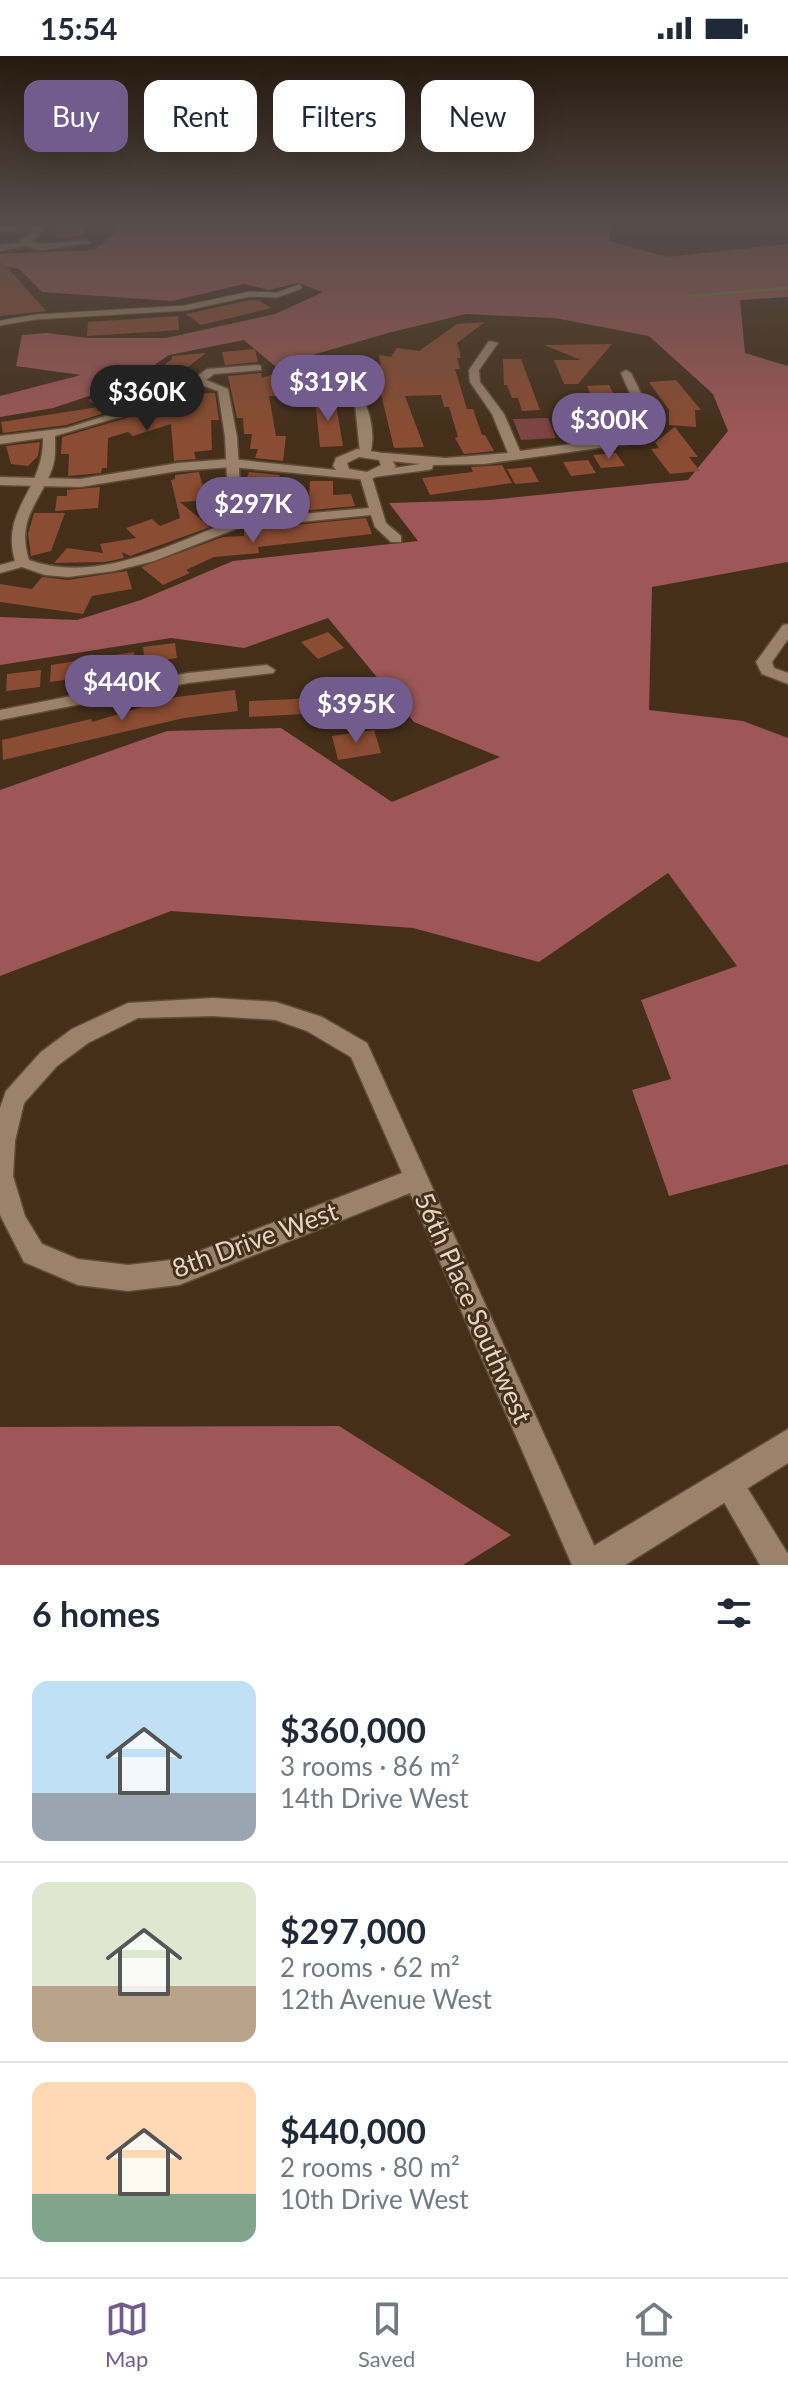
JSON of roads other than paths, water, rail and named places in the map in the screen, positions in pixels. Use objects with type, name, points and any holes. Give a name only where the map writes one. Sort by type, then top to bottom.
[{"type":"street","points":[[493,343],[474,370],[475,382],[498,414],[515,455]]},
{"type":"street","points":[[0,440],[49,434],[157,404],[173,398],[211,371],[257,368]]},
{"type":"street","points":[[231,463],[294,466],[365,475],[627,440],[643,431],[646,416],[626,373]]},
{"type":"street","points":[[197,380],[223,389],[231,437],[236,524]]},
{"type":"street","points":[[345,383],[355,390],[365,419],[366,452]]},
{"type":"street","points":[[23,563],[16,546],[19,520],[47,465],[49,434]]},
{"type":"street","points":[[0,481],[37,485],[88,483],[250,459],[347,456],[366,452],[384,457],[446,462]]},
{"type":"street","points":[[347,456],[340,466],[365,475],[389,467],[384,457]]},
{"type":"street","points":[[365,475],[380,524],[396,539]]},
{"type":"street","points":[[0,569],[23,563],[45,571],[68,573],[114,567],[149,558],[236,524],[375,511]]},
{"type":"street","points":[[0,520],[19,520]]},
{"type":"street","points":[[788,628],[764,662],[768,671],[788,679]]},
{"type":"street","points":[[0,715],[188,678],[267,670]]},
{"type":"street","name":"56th Place Southwest","points":[[1,1176],[3,1141],[14,1098],[49,1059],[80,1036],[136,1009],[213,1007],[276,1011],[314,1024],[359,1050],[588,1565]]},
{"type":"street","name":"8th Drive West","points":[[1,1176],[14,1221],[33,1253],[78,1272],[128,1278],[179,1272],[416,1179]]},
{"type":"street","points":[[594,1565],[788,1445]]},
{"type":"street","points":[[728,1483],[777,1565]]},
{"type":"lane","points":[[0,323],[36,317],[185,308],[250,294],[284,292]]},
{"type":"waterway","points":[[689,296],[733,292]]}]
